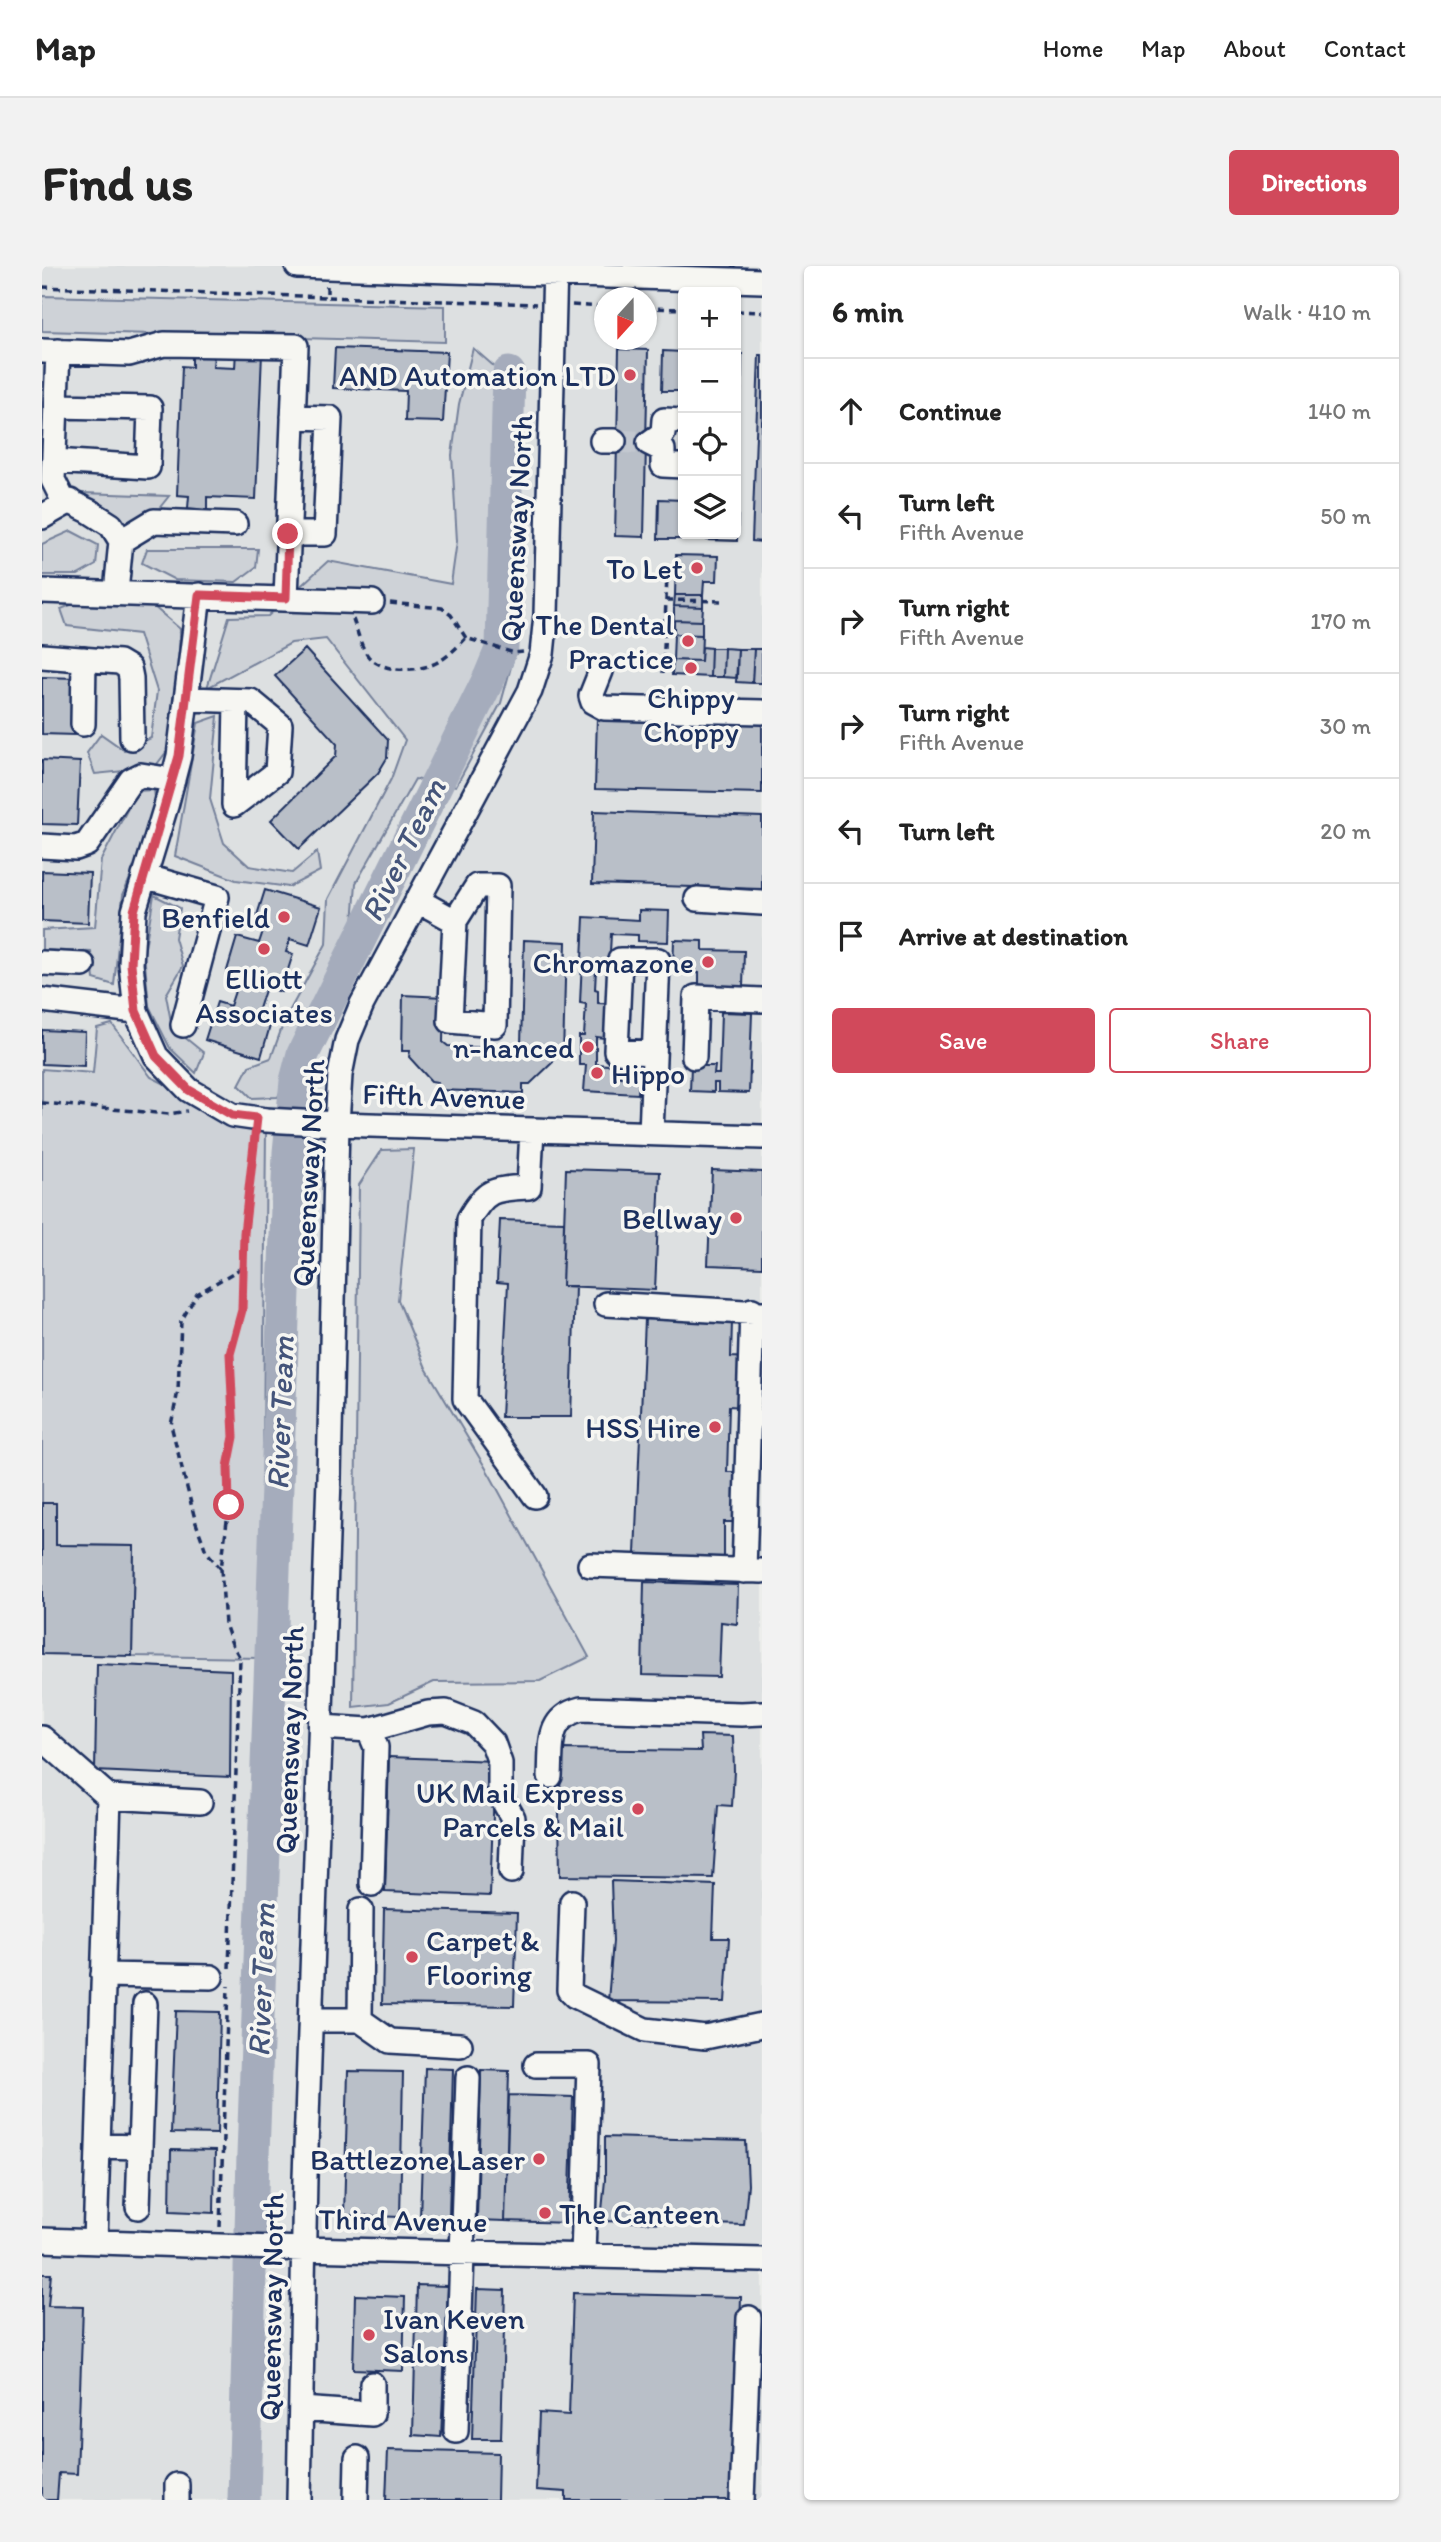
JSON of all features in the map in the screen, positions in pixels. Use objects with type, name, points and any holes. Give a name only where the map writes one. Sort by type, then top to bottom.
[{"type":"street","points":[[297,266],[555,270],[762,281]]},
{"type":"street","name":"Queensway North","points":[[299,2500],[304,2249],[321,1727],[326,1123],[347,1040],[362,1004],[530,691],[542,654],[546,615],[555,270]]},
{"type":"street","points":[[116,593],[121,541],[111,525],[62,498],[53,480],[56,406],[50,351],[129,354],[164,344],[296,346],[286,598]]},
{"type":"street","points":[[54,461],[148,467],[150,408],[56,406]]},
{"type":"street","points":[[288,534],[325,534],[329,444],[330,418],[293,417]]},
{"type":"street","points":[[678,421],[664,420],[663,433],[649,443],[663,450],[663,465],[678,466]]},
{"type":"street","points":[[42,517],[70,501]]},
{"type":"street","points":[[121,541],[154,521],[235,523]]},
{"type":"street","points":[[42,590],[372,602]]},
{"type":"street","name":"Fifth Avenue","points":[[199,595],[188,699],[173,780],[134,911],[131,964],[136,1011],[156,1056],[189,1090],[232,1115],[262,1119],[762,1137]]},
{"type":"street","points":[[42,656],[119,662],[129,668],[132,738]]},
{"type":"street","points":[[83,724],[84,659]]},
{"type":"street","points":[[601,671],[591,696],[593,702],[604,708],[762,712]]},
{"type":"street","points":[[188,699],[236,701]]},
{"type":"street","points":[[42,846],[76,848],[87,844],[131,780],[141,775],[173,780]]},
{"type":"street","points":[[144,876],[217,897],[183,1026]]},
{"type":"street","points":[[477,886],[498,886],[495,1025],[450,1021],[455,921],[477,886]]},
{"type":"street","points":[[418,900],[455,921]]},
{"type":"street","points":[[696,900],[762,902]]},
{"type":"street","points":[[42,963],[83,965]]},
{"type":"street","points":[[694,1057],[696,997],[762,1000]]},
{"type":"street","points":[[42,1000],[136,1011]]},
{"type":"street","points":[[651,1133],[654,1053]]},
{"type":"street","points":[[532,1130],[529,1186],[499,1189],[480,1199],[469,1219],[465,1398],[535,1496]]},
{"type":"street","points":[[590,1565],[753,1571],[757,1312],[606,1304]]},
{"type":"street","points":[[550,1776],[552,1734],[558,1721],[568,1712],[581,1709],[762,1713]]},
{"type":"street","points":[[321,1727],[369,1730],[428,1713],[446,1712],[474,1723],[493,1743],[500,1763],[500,1795],[513,1818],[511,1871]]},
{"type":"street","points":[[369,1730],[376,1747],[372,1884]]},
{"type":"street","points":[[42,1738],[109,1797],[200,1802]]},
{"type":"street","points":[[95,2242],[109,1797]]},
{"type":"street","points":[[572,1902],[569,1990],[575,1996],[645,2030],[657,2033],[705,2037],[762,2025]]},
{"type":"street","points":[[360,2020],[361,1910]]},
{"type":"street","points":[[103,1975],[223,1978]]},
{"type":"street","points":[[138,2207],[145,2004]]},
{"type":"street","points":[[311,2020],[360,2020],[390,2041],[460,2045]]},
{"type":"street","points":[[536,2065],[589,2065],[583,2256]]},
{"type":"street","points":[[456,2431],[468,2078]]},
{"type":"street","points":[[98,2146],[140,2147]]},
{"type":"street","name":"Third Avenue","points":[[42,2240],[762,2260]]},
{"type":"street","points":[[742,2500],[753,2453],[749,2318]]},
{"type":"street","points":[[301,2409],[372,2414],[372,2384]]},
{"type":"street","points":[[356,2500],[357,2458]]},
{"type":"path","points":[[327,297],[328,267]]},
{"type":"path","points":[[42,287],[594,306]]},
{"type":"path","points":[[657,308],[678,309]]},
{"type":"path","points":[[741,311],[762,312]]},
{"type":"path","points":[[663,673],[667,575]]},
{"type":"path","points":[[666,600],[726,601]]},
{"type":"path","points":[[346,601],[368,656],[389,668],[413,669],[435,664],[453,652],[466,638]]},
{"type":"path","points":[[372,602],[442,608],[451,615],[466,638],[514,653]]},
{"type":"path","points":[[42,1103],[169,1114],[216,1105]]},
{"type":"path","points":[[225,2246],[223,1978],[240,1658],[225,1624],[221,1569],[229,1505],[228,1467],[234,1437],[230,1354],[242,1310],[244,1233],[262,1119]]},
{"type":"path","points":[[221,1569],[206,1551],[196,1523],[171,1424],[178,1391],[181,1321],[197,1294],[243,1267]]},
{"type":"shaded area","points":[[42,266],[762,266],[762,2500],[42,2500]]},
{"type":"shaded area","points":[[42,296],[445,306],[445,342],[42,331]]},
{"type":"shaded area","points":[[473,348],[496,368],[520,447],[520,634],[501,703],[456,786],[415,779],[356,883],[353,924],[278,1097],[252,1098],[239,1085],[249,1066],[271,1058],[285,1019],[326,944],[328,899],[391,779],[405,740],[326,639],[291,643],[207,688],[229,617],[268,616],[328,561],[451,584],[457,541],[452,455],[459,404]]},
{"type":"shaded area","points":[[82,493],[169,496],[157,511],[127,526],[111,511]]},
{"type":"shaded area","points":[[71,531],[98,545],[96,565],[78,575],[42,575],[42,544]]},
{"type":"shaded area","points":[[147,549],[258,549],[256,567],[236,582],[175,580],[142,563]]},
{"type":"shaded area","points":[[78,602],[153,606],[180,629],[176,710],[167,751],[154,768],[95,774],[87,753],[101,734],[124,750],[151,738],[157,691],[139,634],[67,626],[61,609]]},
{"type":"shaded area","points":[[218,716],[210,799],[224,843],[249,866],[292,873],[317,852],[320,871],[289,887],[236,880],[175,856],[198,723]]},
{"type":"shaded area","points":[[154,790],[157,812],[123,895],[114,985],[94,979],[91,952],[42,950],[42,930],[95,927],[101,860],[137,791]]},
{"type":"shaded area","points":[[154,895],[180,908],[175,938],[183,966],[166,995],[172,1027],[204,1053],[196,1073],[170,1048],[149,1006],[144,953]]},
{"type":"shaded area","points":[[112,1024],[151,1077],[213,1108],[266,1129],[261,1658],[132,1656],[134,1546],[56,1545],[55,1503],[42,1503],[42,1069],[93,1073],[97,1028]]},
{"type":"shaded area","points":[[414,1149],[398,1300],[426,1368],[491,1477],[589,1657],[540,1681],[434,1682],[389,1703],[353,1707],[359,1185],[382,1150]]},
{"type":"building","points":[[335,348],[447,352],[443,422],[405,421],[406,391],[333,388]]},
{"type":"building","points":[[619,350],[648,350],[644,537],[615,536]]},
{"type":"building","points":[[236,351],[262,353],[256,499],[207,497],[207,510],[188,508],[189,496],[177,495],[182,366],[192,367],[192,354],[214,355],[213,367],[235,368]]},
{"type":"building","points":[[663,351],[678,352],[678,391],[662,391]]},
{"type":"building","points":[[759,355],[762,355],[762,542],[752,541]]},
{"type":"building","points":[[659,499],[678,500],[678,539],[658,539]]},
{"type":"building","points":[[707,539],[737,539],[737,541]]},
{"type":"building","name":"To Let","points":[[676,555],[718,556],[717,581],[704,581],[703,595],[675,595]]},
{"type":"building","points":[[675,595],[703,595],[703,607],[674,606]]},
{"type":"building","points":[[674,606],[703,607],[702,621],[674,620]]},
{"type":"building","points":[[674,620],[702,621],[702,635],[674,634]]},
{"type":"building","name":"The Dental Practice","points":[[674,634],[702,635],[701,661],[673,660]]},
{"type":"building","name":"Chippy Choppy","points":[[702,647],[711,648],[710,677],[672,675],[673,660],[701,661]]},
{"type":"building","points":[[711,648],[724,648],[723,677],[710,677]]},
{"type":"building","points":[[724,648],[738,649],[737,678],[723,677]]},
{"type":"building","points":[[305,649],[388,740],[387,758],[378,773],[299,849],[271,820],[336,756],[337,744],[275,676]]},
{"type":"building","points":[[738,649],[754,649],[752,683],[736,682]]},
{"type":"building","points":[[754,649],[762,649],[762,683],[752,683]]},
{"type":"building","points":[[42,677],[77,678],[75,735],[42,734]]},
{"type":"building","points":[[597,716],[762,720],[762,793],[595,789]]},
{"type":"building","points":[[42,760],[80,762],[77,825],[42,824]]},
{"type":"building","points":[[594,811],[762,817],[762,889],[592,884]]},
{"type":"building","points":[[42,871],[90,873],[88,923],[42,921]]},
{"type":"building","points":[[265,890],[321,907],[309,945],[290,939],[286,952],[293,954],[281,992],[266,987],[257,1015],[272,1019],[261,1057],[205,1040],[217,1002],[230,1006],[239,979],[226,974],[237,937],[259,943],[263,931],[253,928]]},
{"type":"building","points":[[639,910],[669,911],[668,942],[638,941],[638,935],[611,934],[609,970],[596,969],[595,989],[598,990],[598,1003],[615,1004],[612,1039],[596,1037],[596,1064],[621,1066],[620,1077],[639,1078],[638,1094],[584,1091],[586,1065],[579,1065],[579,1036],[584,1036],[586,1004],[580,1003],[584,917],[639,920]]},
{"type":"building","points":[[524,940],[566,942],[563,1057],[553,1057],[553,1062],[530,1084],[523,1084],[523,1093],[438,1090],[438,1082],[431,1081],[409,1057],[410,1051],[402,1051],[403,995],[444,997],[443,1042],[448,1046],[515,1049],[521,1044]]},
{"type":"building","name":"Chromazone","points":[[674,940],[703,941],[703,950],[744,951],[743,988],[699,987],[699,973],[673,972]]},
{"type":"building","points":[[721,1012],[752,1013],[749,1093],[718,1092],[718,1083],[714,1083],[714,1092],[690,1091],[691,1066],[715,1066],[714,1074],[719,1074]]},
{"type":"building","points":[[42,1030],[85,1032],[84,1066],[42,1064]]},
{"type":"building","points":[[566,1169],[660,1172],[655,1290],[562,1286]]},
{"type":"building","name":"Bellway","points":[[712,1170],[762,1172],[762,1267],[708,1265]]},
{"type":"building","points":[[500,1220],[564,1222],[562,1286],[575,1286],[571,1417],[501,1417],[508,1283],[497,1282]]},
{"type":"building","points":[[645,1319],[732,1321],[731,1357],[747,1358],[744,1407],[729,1406],[727,1472],[742,1472],[741,1522],[724,1522],[724,1558],[635,1554]]},
{"type":"building","points":[[42,1503],[56,1503],[56,1545],[134,1546],[132,1656],[42,1654]]},
{"type":"building","points":[[644,1582],[738,1585],[737,1624],[721,1622],[719,1677],[642,1675]]},
{"type":"building","points":[[97,1664],[231,1670],[230,1777],[95,1771]]},
{"type":"building","name":"UK Mail Express Parcels & Mail","points":[[700,1735],[733,1736],[732,1806],[718,1805],[713,1878],[560,1876],[562,1749],[701,1751]]},
{"type":"building","points":[[389,1757],[495,1761],[490,1896],[385,1892]]},
{"type":"building","points":[[611,1881],[715,1885],[713,1938],[729,1938],[725,2002],[608,2001],[613,1941]]},
{"type":"building","points":[[384,1909],[517,1913],[514,2006],[382,2004]]},
{"type":"building","points":[[176,2011],[220,2012],[217,2134],[171,2133]]},
{"type":"building","points":[[425,2068],[453,2069],[449,2218],[420,2218]]},
{"type":"building","name":"Battlezone Laser","points":[[481,2070],[509,2071],[505,2221],[477,2220]]},
{"type":"building","points":[[348,2071],[403,2072],[400,2217],[344,2215]]},
{"type":"building","name":"Battlezone Laser","points":[[509,2095],[573,2097],[569,2223],[505,2221]]},
{"type":"building","points":[[605,2137],[746,2141],[748,2185],[744,2225],[601,2221]]},
{"type":"building","points":[[171,2150],[215,2151],[214,2213],[170,2211]]},
{"type":"building","points":[[42,2274],[51,2274],[48,2306],[83,2307],[77,2474],[59,2473],[57,2500],[42,2500]]},
{"type":"building","points":[[417,2285],[448,2286],[441,2437],[413,2435]]},
{"type":"building","points":[[477,2289],[505,2290],[501,2439],[472,2439]]},
{"type":"building","points":[[573,2293],[741,2297],[734,2500],[566,2500],[566,2492],[536,2490],[539,2413],[569,2415]]},
{"type":"building","points":[[355,2295],[405,2297],[403,2371],[353,2369]]},
{"type":"building","points":[[388,2450],[498,2453],[497,2500],[386,2500]]},
{"type":"waterway","name":"River Team","points":[[244,2500],[253,2155],[289,1152],[296,1081],[303,1054],[502,647],[509,373]]},
{"type":"tunnel","points":[[614,441],[649,443]]},
{"type":"place","name":"AND Automation LTD","points":[[630,375]]},
{"type":"place","name":"To Let","points":[[697,568]]},
{"type":"place","name":"The Dental Practice","points":[[688,641]]},
{"type":"place","name":"Chippy Choppy","points":[[691,668]]},
{"type":"place","name":"Benfield","points":[[284,917]]},
{"type":"place","name":"Elliott Associates","points":[[264,949]]},
{"type":"place","name":"Chromazone","points":[[708,962]]},
{"type":"place","name":"n-hanced","points":[[588,1047]]},
{"type":"place","name":"Hippo","points":[[597,1073]]},
{"type":"place","name":"Bellway","points":[[736,1218]]},
{"type":"place","name":"HSS Hire","points":[[715,1427]]},
{"type":"place","name":"UK Mail Express Parcels & Mail","points":[[638,1809]]},
{"type":"place","name":"Carpet & Flooring","points":[[412,1957]]},
{"type":"place","name":"Battlezone Laser","points":[[539,2159]]},
{"type":"place","name":"The Canteen","points":[[545,2213]]},
{"type":"place","name":"Ivan Keven Salons","points":[[369,2335]]},
{"type":"route","points":[[229,1505],[228,1467],[234,1437],[231,1421],[230,1354],[242,1310],[244,1233],[257,1118],[232,1115],[189,1090],[156,1056],[136,1011],[131,964],[134,911],[179,756],[199,595],[286,598],[288,534]]}]
